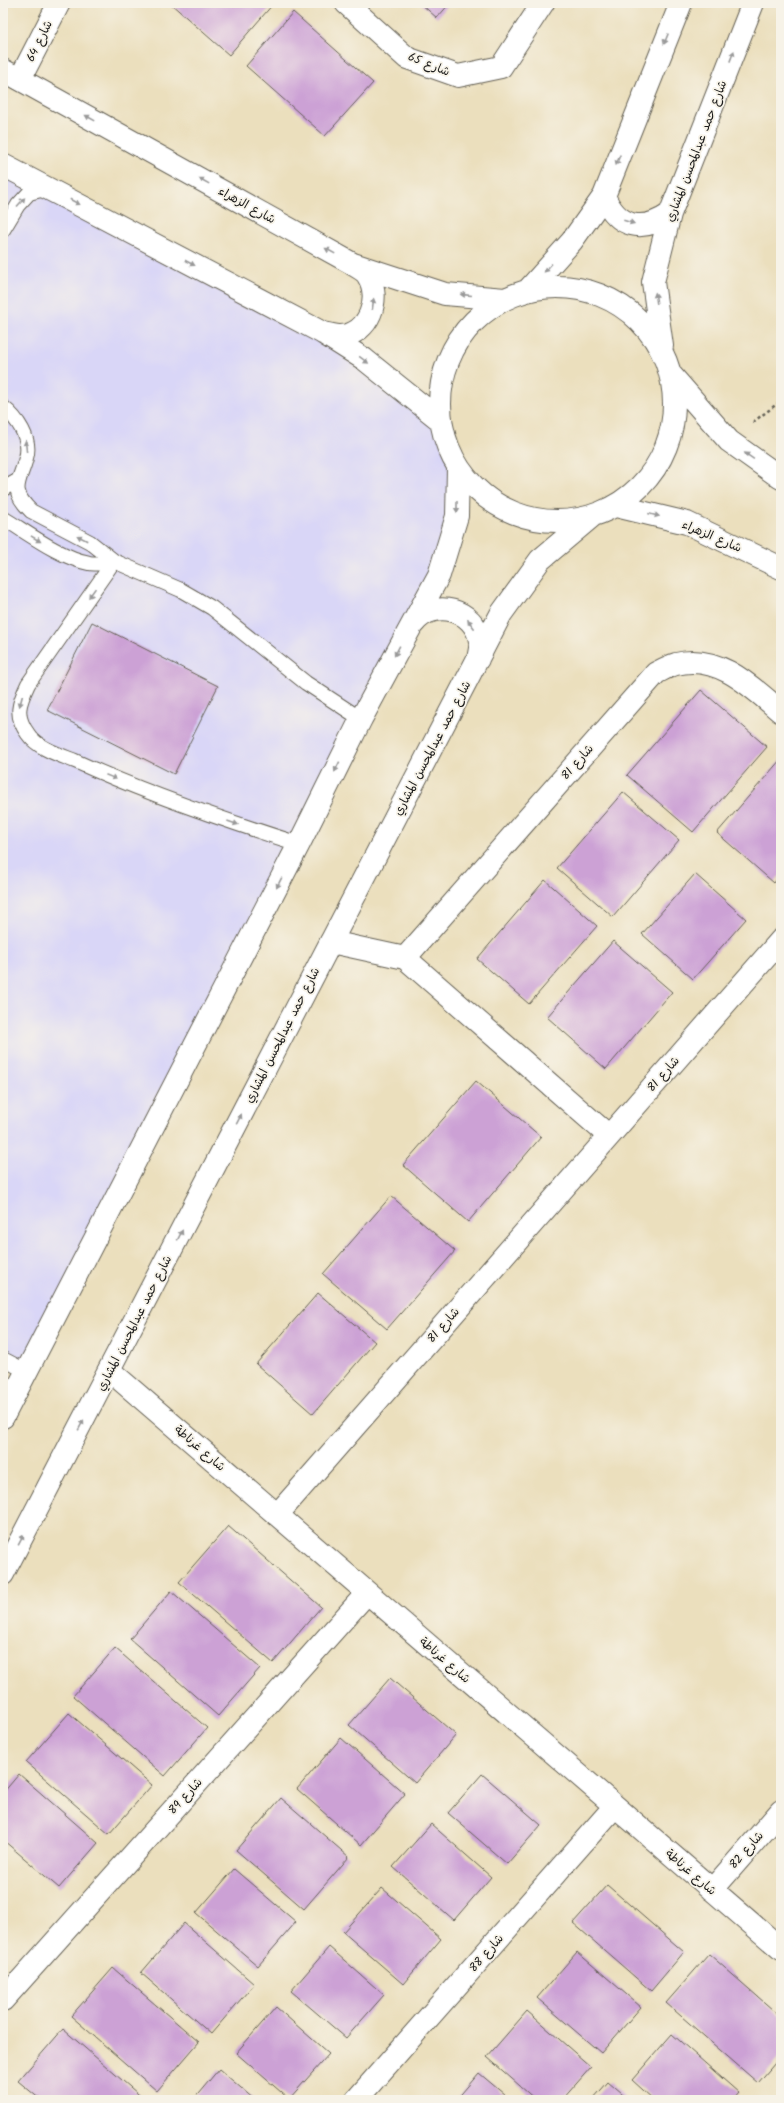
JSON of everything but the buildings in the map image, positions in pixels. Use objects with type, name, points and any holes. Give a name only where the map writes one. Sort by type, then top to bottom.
[{"type":"street","name":"شارع 64","points":[[12,74],[59,3]]},
{"type":"street","name":"شارع 65","points":[[346,3],[407,58],[458,76],[500,67],[543,3]]},
{"type":"street","points":[[528,290],[572,241],[604,196],[681,3]]},
{"type":"street","name":"شارع حمد عبدالمحسن المشاري","points":[[663,351],[653,282],[670,214],[753,3]]},
{"type":"street","name":"شارع الزهراء","points":[[12,74],[353,264],[445,294],[505,299]]},
{"type":"street","points":[[3,165],[323,333],[364,359],[440,420]]},
{"type":"street","points":[[604,196],[610,209],[619,219],[632,224],[645,225],[659,222],[670,214]]},
{"type":"street","points":[[323,333],[342,336],[360,328],[372,313],[375,294],[368,276],[353,264]]},
{"type":"street","points":[[552,286],[588,290],[622,305],[649,329],[663,351],[672,376],[675,402],[671,434],[659,464],[638,490],[616,506],[591,517],[563,522],[522,517],[485,498],[458,468],[446,445],[440,420],[440,389],[448,360],[462,333],[483,312],[505,299],[528,290],[552,286]]},
{"type":"street","points":[[672,376],[729,441],[781,478]]},
{"type":"street","points":[[3,1417],[299,844],[360,719],[440,575],[457,516],[458,468]]},
{"type":"street","name":"شارع الزهراء","points":[[616,506],[687,523],[781,568]]},
{"type":"street","name":"شارع حمد عبدالمحسن المشاري","points":[[3,1574],[501,614],[540,560],[591,517]]},
{"type":"street","points":[[407,632],[420,616],[438,608],[457,611],[472,623],[475,629],[480,641],[478,660]]},
{"type":"street","name":"شارع 81","points":[[405,958],[656,673],[676,664],[695,662],[718,667],[742,678],[781,712]]},
{"type":"street","name":"شارع 81","points":[[277,1515],[781,940]]},
{"type":"street","points":[[330,942],[405,958],[609,1136]]},
{"type":"street","name":"شارع غرناطة","points":[[109,1370],[781,1949]]},
{"type":"street","name":"شارع 89","points":[[3,2000],[367,1593]]},
{"type":"street","name":"شارع 88","points":[[356,2100],[615,1806]]},
{"type":"street","name":"شارع 82","points":[[712,1890],[781,1811]]},
{"type":"lane","points":[[3,230],[18,205],[29,194],[49,188]]},
{"type":"lane","points":[[3,408],[14,417],[21,428],[26,442],[27,457],[17,481],[17,490],[23,504],[31,511],[90,542],[114,561],[181,590],[212,608],[306,683],[360,719]]},
{"type":"lane","points":[[3,489],[17,481]]},
{"type":"lane","points":[[3,518],[46,544],[79,561],[90,564],[114,561]]},
{"type":"lane","points":[[114,561],[28,684],[20,701],[19,718],[28,736],[44,747],[106,776],[198,811],[299,844]]},
{"type":"lane","points":[[3,1359],[26,1371]]},
{"type":"path","points":[[729,441],[781,400]]},
{"type":"shaded area","points":[[3,161],[323,333],[440,420],[446,445],[458,468],[457,516],[26,1371],[3,1359]]}]
